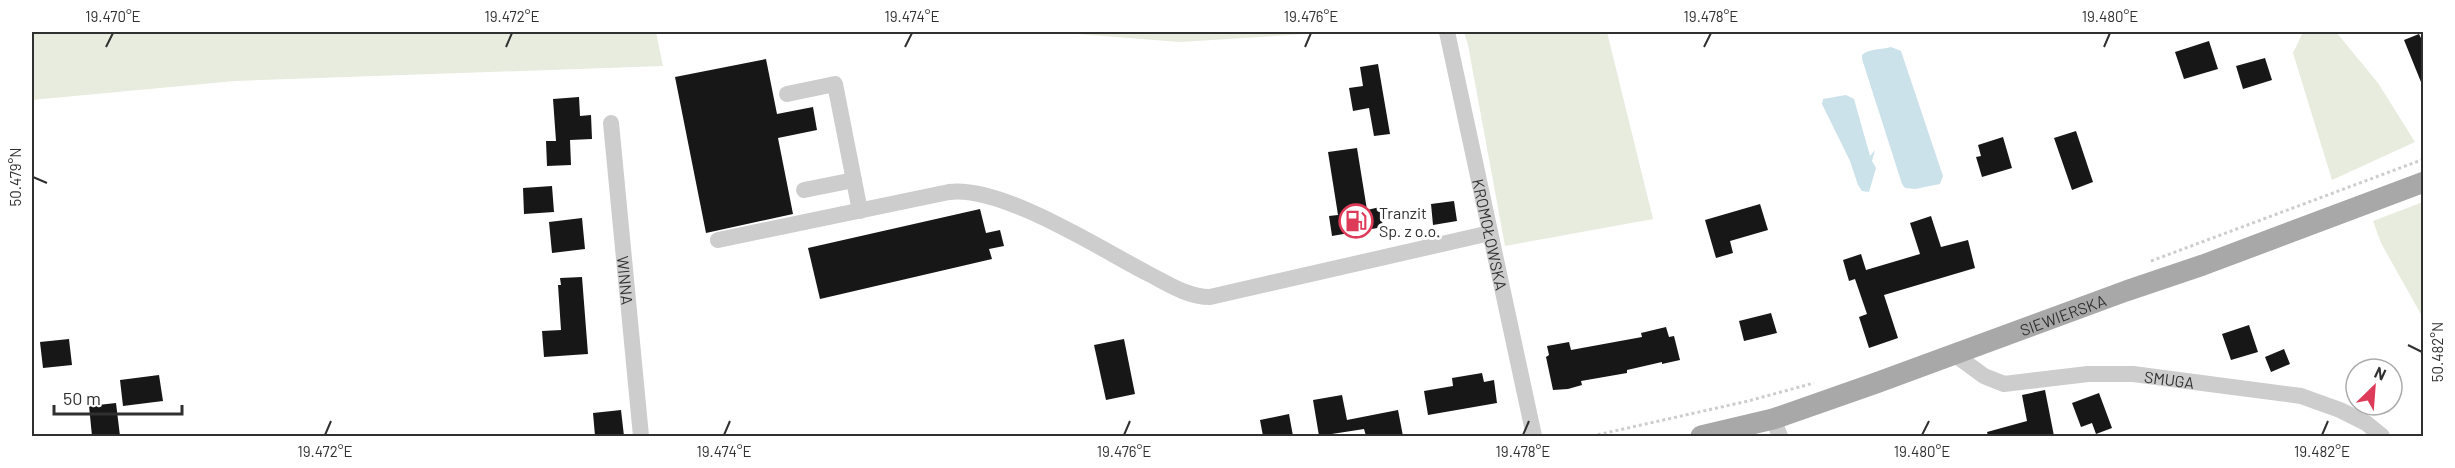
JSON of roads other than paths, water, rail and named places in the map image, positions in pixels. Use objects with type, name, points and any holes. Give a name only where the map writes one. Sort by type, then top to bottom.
[{"type":"main road","name":"SIEWIERSKA","points":[[1701,436],[1777,428],[1954,354],[2203,265],[2424,182]]},
{"type":"street","name":"KROMOŁOWSKA","points":[[1447,32],[1534,436]]},
{"type":"street","points":[[787,93],[835,84],[860,211]]},
{"type":"street","name":"WINNA","points":[[611,123],[641,436]]},
{"type":"street","points":[[804,190],[854,180]]},
{"type":"street","points":[[718,240],[959,191],[986,195],[1056,225],[1177,289],[1202,297],[1210,297],[1490,233]]},
{"type":"street","name":"SMUGA","points":[[1954,354],[1984,376],[2004,384],[2088,374],[2133,374],[2301,396],[2340,410],[2366,423],[2382,436]]},
{"type":"water","points":[[1891,47],[1901,51],[1943,176],[1940,184],[1915,189],[1905,188],[1902,184],[1862,59],[1862,55],[1868,51]]},
{"type":"water","points":[[1846,95],[1854,99],[1870,156],[1875,150],[1872,161],[1876,168],[1869,192],[1862,191],[1858,185],[1850,161],[1822,104],[1823,99]]},
{"type":"place","name":"Tranzit Sp. z o.o.","points":[[1356,221]]}]
